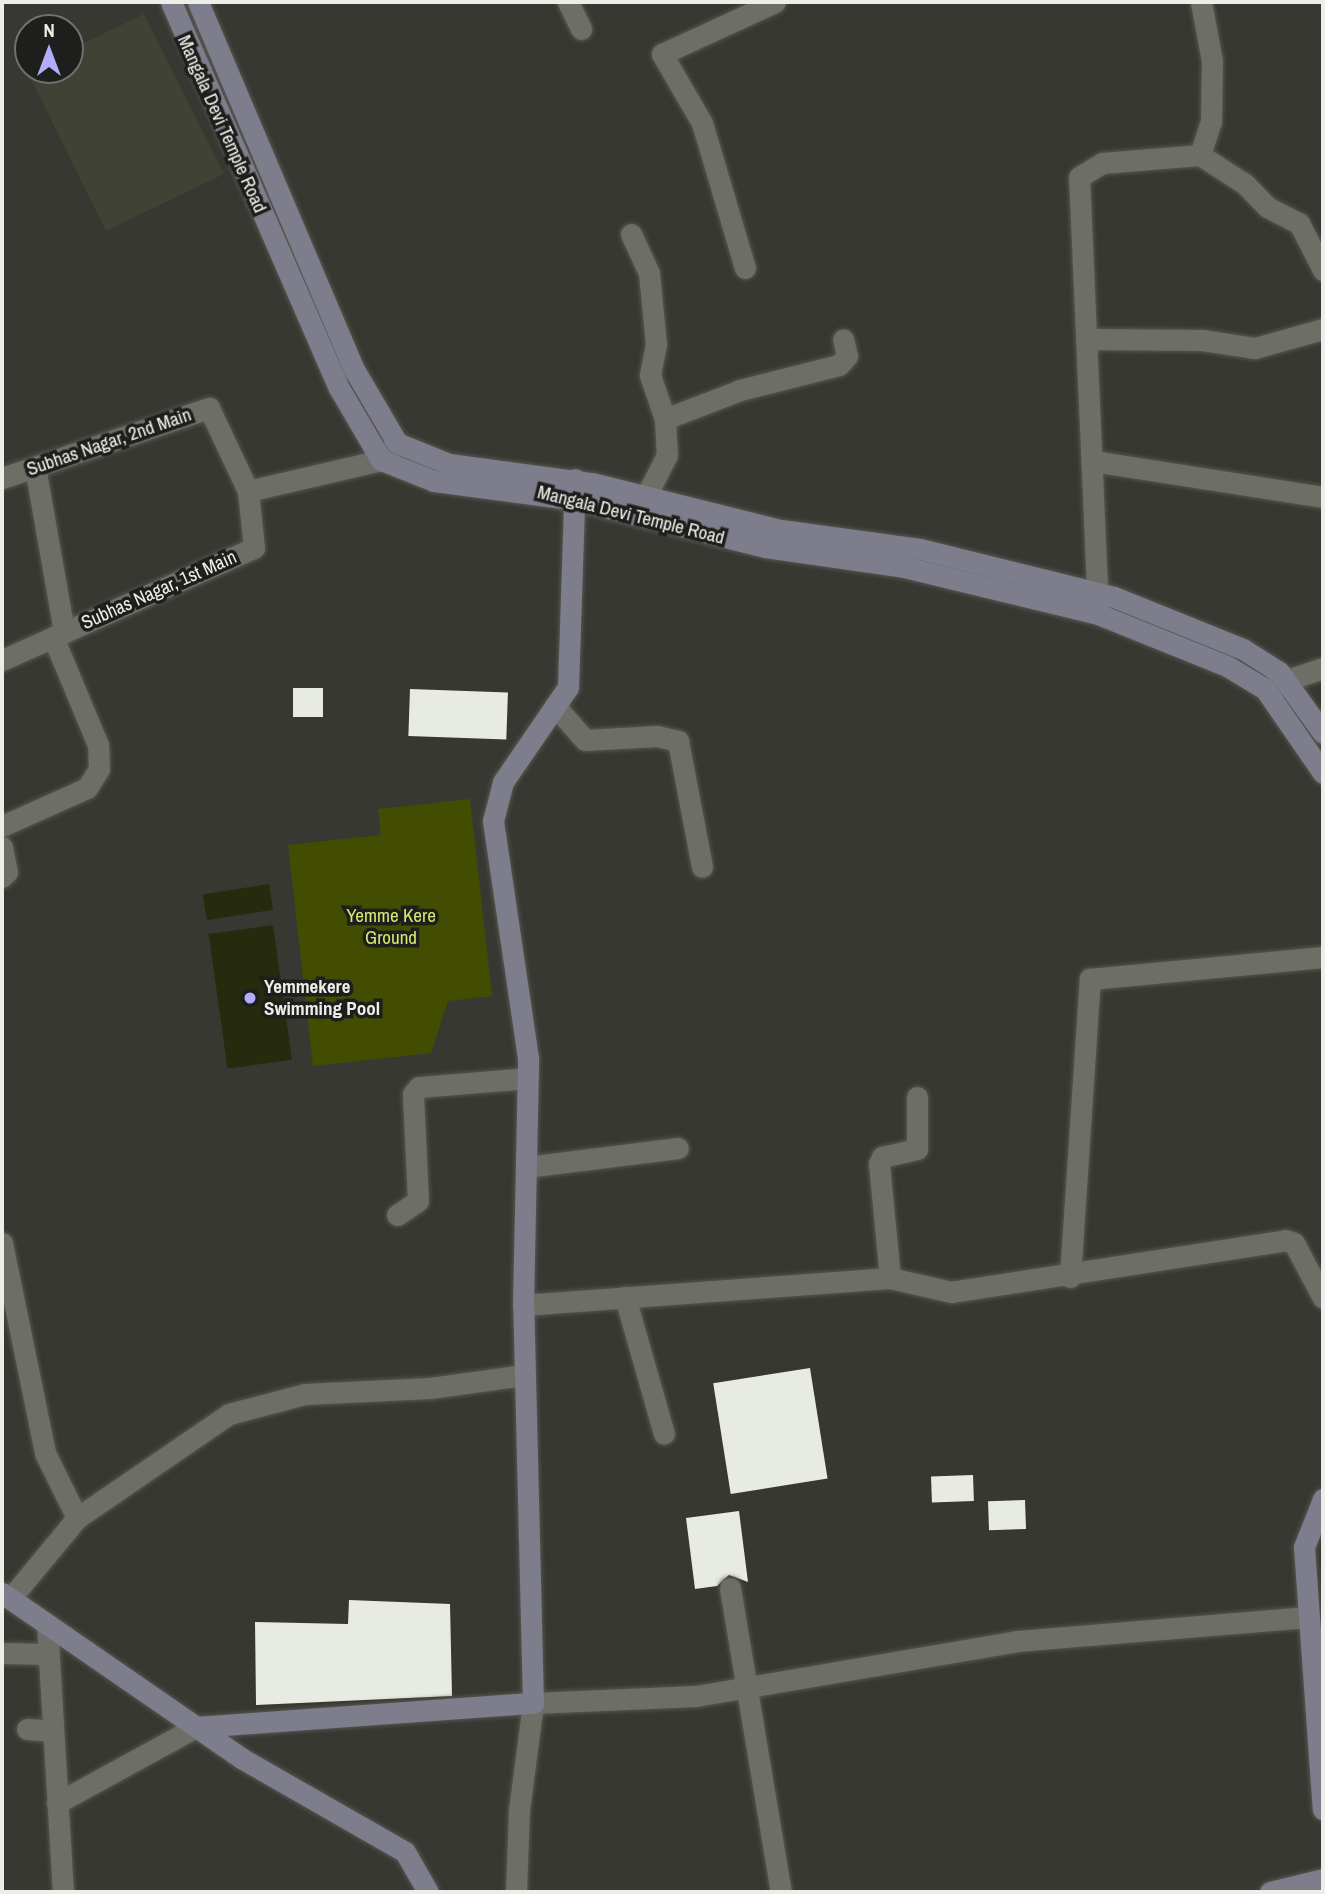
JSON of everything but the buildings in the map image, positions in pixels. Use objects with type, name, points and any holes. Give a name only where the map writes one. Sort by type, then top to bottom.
[{"type":"main road","name":"Mangala Devi Temple Road","points":[[171,2],[339,388],[381,460],[434,481],[646,496],[781,530],[920,550],[1243,649],[1285,678],[1323,733]]},
{"type":"main road","name":"Mangala Devi Temple Road","points":[[198,2],[355,371],[397,443],[449,464],[576,490],[718,537],[904,566],[1098,603],[1227,666],[1265,688],[1323,773]]},
{"type":"main road","points":[[197,1727],[533,1703],[523,1305],[527,1078],[493,821],[503,782],[568,687],[576,490]]},
{"type":"main road","points":[[1323,1499],[1304,1547],[1307,1617],[1317,1674],[1323,1809]]},
{"type":"main road","points":[[6,1596],[197,1727],[405,1852],[428,1892]]},
{"type":"main road","points":[[1270,1892],[1323,1879]]},
{"type":"street","points":[[568,2],[581,29]]},
{"type":"street","points":[[745,268],[702,122],[662,54],[775,2]]},
{"type":"street","points":[[1200,155],[1211,122],[1212,61],[1201,2]]},
{"type":"street","points":[[1098,603],[1079,177],[1102,163],[1200,155],[1245,184],[1267,207],[1299,223],[1323,270]]},
{"type":"street","points":[[631,234],[649,273],[656,344],[650,375],[665,419],[667,454],[646,496]]},
{"type":"street","points":[[1087,339],[1202,340],[1255,348],[1323,329]]},
{"type":"street","points":[[665,419],[740,390],[839,365],[847,356],[843,340]]},
{"type":"street","name":"Subhas Nagar, 2nd Main","points":[[2,478],[209,408],[248,491]]},
{"type":"street","points":[[248,491],[381,460],[397,443]]},
{"type":"street","points":[[1093,461],[1323,497]]},
{"type":"street","points":[[2,826],[87,788],[99,769],[98,744],[58,635],[35,467]]},
{"type":"street","name":"Subhas Nagar, 1st Main","points":[[2,660],[254,548],[248,491]]},
{"type":"street","points":[[1265,688],[1285,678],[1323,668]]},
{"type":"street","points":[[555,706],[585,740],[657,736],[678,741],[702,867]]},
{"type":"street","points":[[2,847],[7,872],[2,877]]},
{"type":"street","points":[[1070,1277],[1090,979],[1323,957]]},
{"type":"street","points":[[397,1215],[418,1201],[413,1094],[419,1087],[527,1078]]},
{"type":"street","points":[[890,1278],[879,1164],[882,1157],[917,1149],[917,1097]]},
{"type":"street","points":[[526,1167],[678,1148]]},
{"type":"street","points":[[523,1305],[890,1278],[951,1292],[1070,1277],[1285,1240],[1294,1243],[1323,1298]]},
{"type":"street","points":[[2,1243],[8,1302],[45,1453],[77,1518]]},
{"type":"street","points":[[625,1297],[664,1434]]},
{"type":"street","points":[[6,1596],[77,1518],[229,1414],[305,1394],[430,1388],[525,1375]]},
{"type":"street","points":[[730,1588],[782,1892]]},
{"type":"street","points":[[516,1892],[519,1810],[533,1703],[696,1696],[1017,1641],[1307,1617]]},
{"type":"street","points":[[47,1624],[63,1892]]},
{"type":"street","points":[[2,1653],[48,1654]]},
{"type":"street","points":[[57,1803],[197,1727]]},
{"type":"street","points":[[27,1729],[53,1731]]},
{"type":"shaded area","points":[[144,14],[224,174],[106,231],[33,84],[84,84],[84,43]]},
{"type":"shaded area","points":[[269,884],[273,910],[207,920],[203,894]]},
{"type":"shaded area","name":"Yemmekere Swimming Pool","points":[[273,925],[292,1060],[228,1069],[209,934]]},
{"type":"green space","name":"Yemme Kere Ground","points":[[470,799],[492,996],[448,1001],[431,1053],[313,1066],[288,845],[381,835],[378,809]]},
{"type":"place","name":"Yemmekere Swimming Pool","points":[[250,998]]}]
